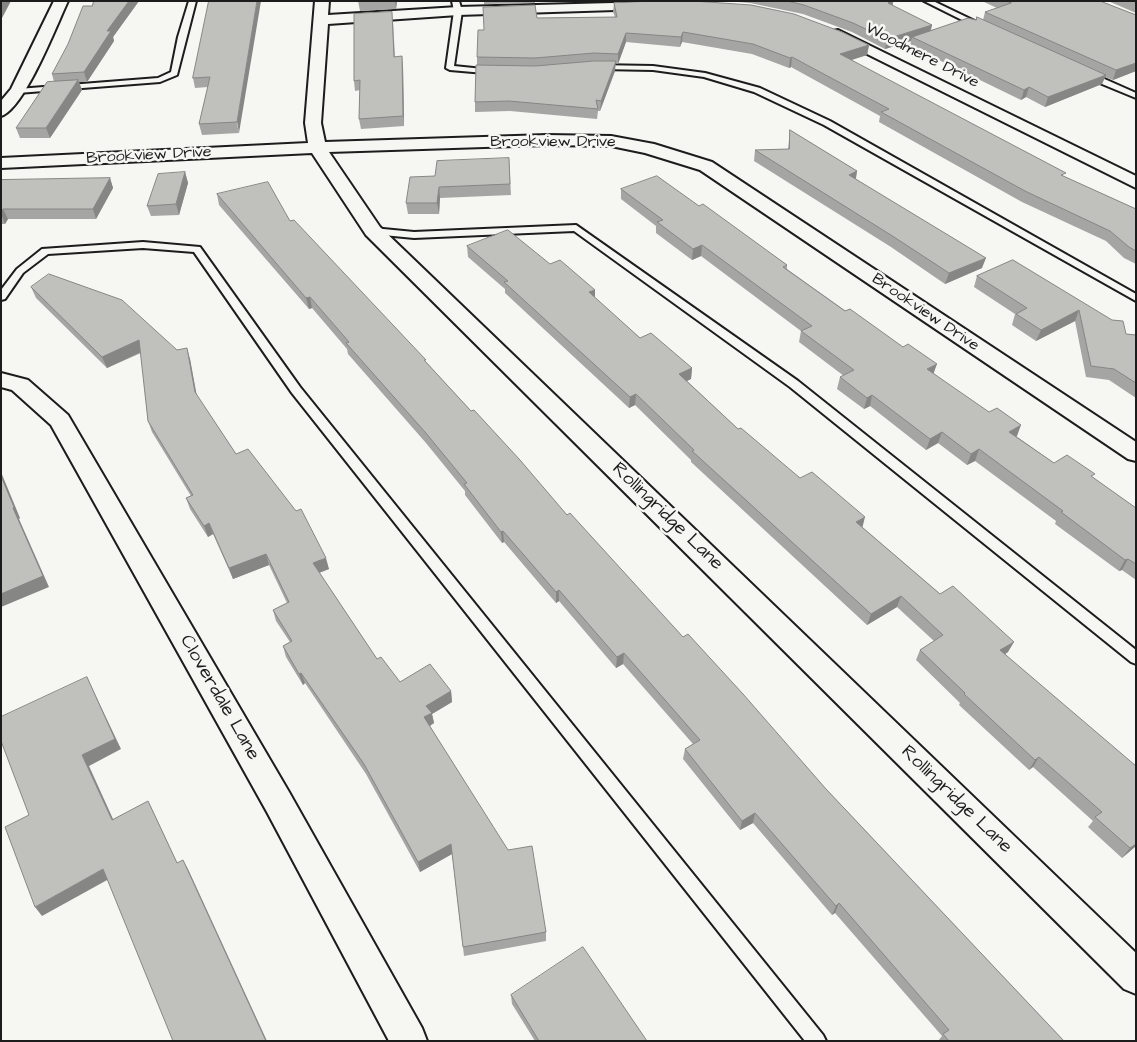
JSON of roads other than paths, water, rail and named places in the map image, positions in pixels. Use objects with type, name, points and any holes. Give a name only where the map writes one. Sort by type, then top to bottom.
[{"type":"street","points":[[1,111],[18,91],[60,1]]},
{"type":"street","points":[[321,11],[456,6],[661,4]]},
{"type":"street","name":"Rollingridge Lane","points":[[321,11],[313,123],[317,148],[373,231],[1136,977]]},
{"type":"street","name":"Woodmere Drive","points":[[822,28],[846,37],[1136,183]]},
{"type":"street","name":"Brookview Drive","points":[[1,163],[317,148],[547,140],[611,141],[648,148],[706,166],[1136,453]]},
{"type":"street","name":"Cloverdale Lane","points":[[1,380],[20,385],[60,420],[273,793],[409,1041]]},
{"type":"lane","points":[[18,91],[160,80],[174,73],[193,1]]},
{"type":"lane","points":[[926,1],[990,30]]},
{"type":"lane","points":[[456,6],[450,68],[498,72]]},
{"type":"lane","points":[[594,67],[653,68],[705,75],[758,90],[826,123],[1136,298]]},
{"type":"lane","points":[[1081,72],[1136,96]]},
{"type":"lane","points":[[373,231],[414,234],[576,228],[794,384],[1136,658]]},
{"type":"lane","points":[[1,297],[20,271],[45,250],[143,245],[197,249],[296,390],[817,1041]]}]
